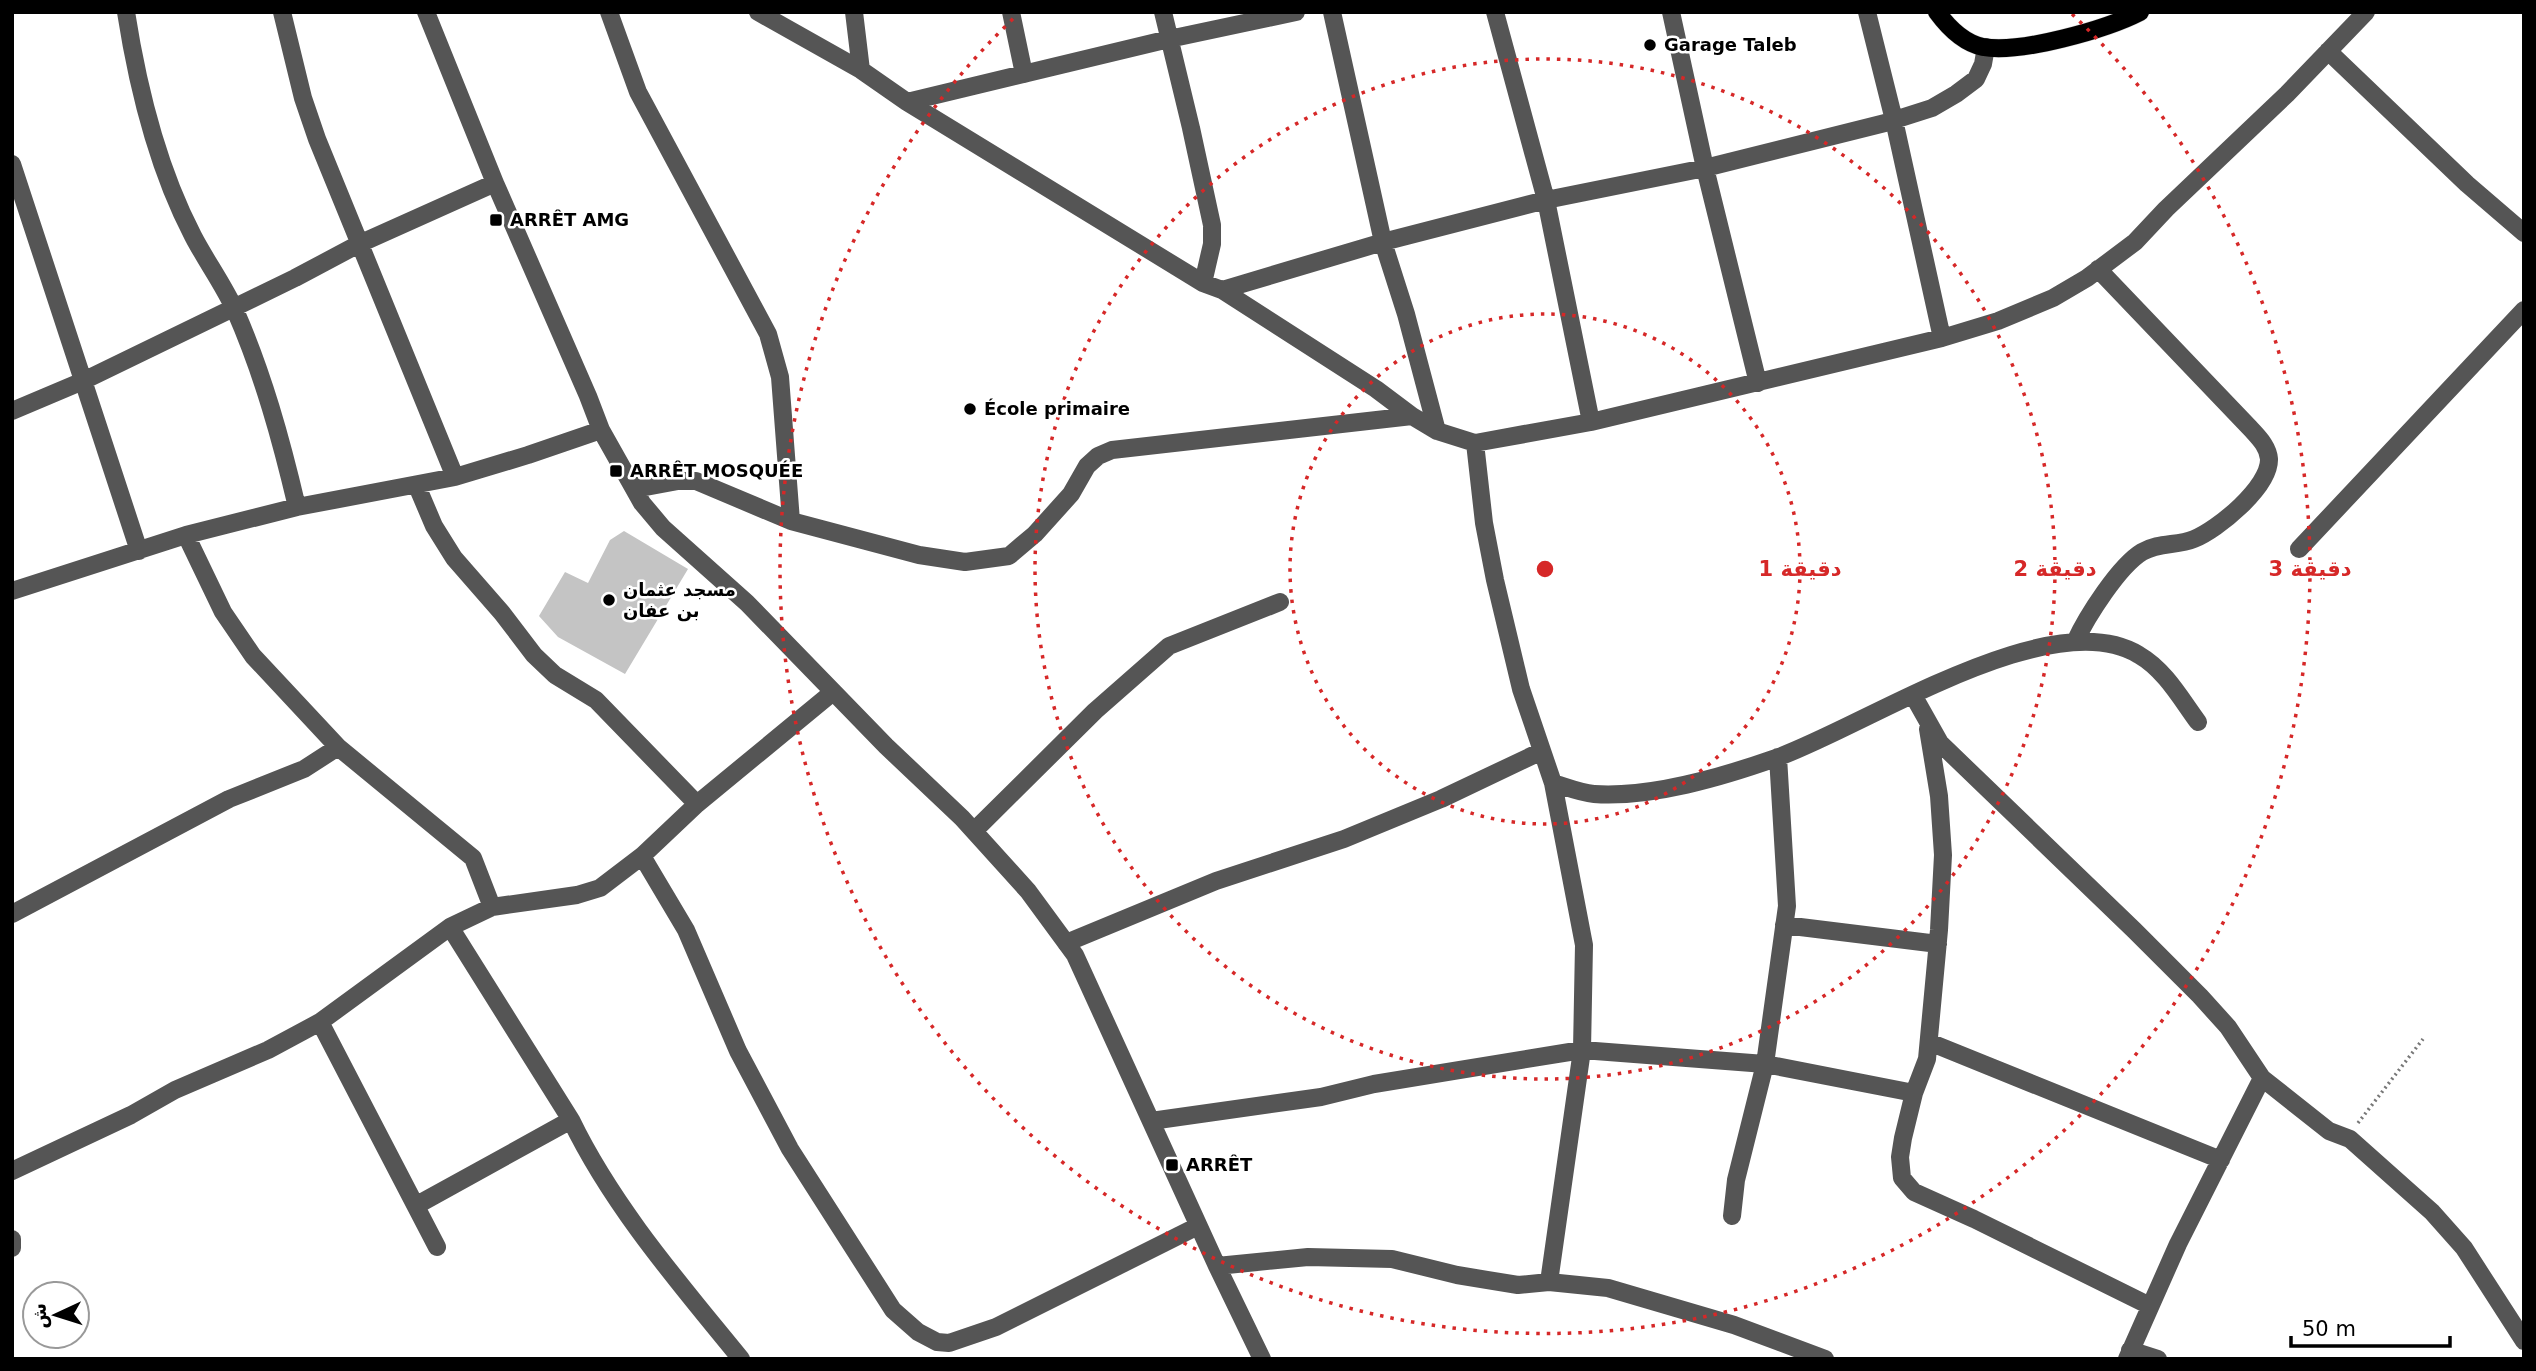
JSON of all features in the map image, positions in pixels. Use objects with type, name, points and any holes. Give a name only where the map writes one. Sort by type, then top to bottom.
[{"type":"main road","points":[[1937,12],[1951,31],[1986,47],[2013,47],[2073,37],[2140,12]]},
{"type":"street","points":[[126,12],[147,116],[169,185],[192,236],[234,307],[276,420],[297,507]]},
{"type":"street","points":[[282,12],[303,98],[359,244],[455,477]]},
{"type":"street","points":[[426,12],[495,183],[589,396],[601,430],[642,503],[663,528],[747,603],[886,746],[974,831],[1028,891],[1066,943],[1075,956],[1262,1359]]},
{"type":"street","points":[[609,12],[638,92],[768,334],[780,377],[791,521]]},
{"type":"street","points":[[758,12],[861,70],[907,102],[1203,283],[1222,290],[1376,388],[1412,416],[1437,431],[1475,443],[1591,422],[1942,338],[1998,321],[2053,298],[2134,242],[2366,12]]},
{"type":"street","points":[[854,12],[861,70]]},
{"type":"street","points":[[1011,12],[1024,74]]},
{"type":"street","points":[[1163,12],[1212,225],[1212,244],[1203,283]]},
{"type":"street","points":[[907,102],[1169,39],[1296,12]]},
{"type":"street","points":[[1332,12],[1383,242],[1406,314],[1437,431]]},
{"type":"street","points":[[1495,12],[1546,200],[1591,422]]},
{"type":"street","points":[[1671,12],[1705,168],[1758,383]]},
{"type":"street","points":[[1867,12],[1942,338]]},
{"type":"street","points":[[1222,290],[1383,242],[1546,200],[1705,168],[1932,108],[1976,79],[1983,64],[1986,47]]},
{"type":"street","points":[[2328,51],[2467,184],[2524,233]]},
{"type":"street","points":[[12,164],[139,551]]},
{"type":"street","points":[[12,411],[83,381],[359,244],[495,183]]},
{"type":"street","points":[[2075,642],[2086,618],[2131,560],[2149,548],[2192,540],[2214,529],[2259,485],[2268,468],[2269,457],[2265,446],[2250,428],[2098,269]]},
{"type":"street","points":[[2298,549],[2524,310]]},
{"type":"street","points":[[635,489],[678,481],[696,481],[791,521],[919,555],[965,562],[1009,556],[1035,534],[1071,494],[1087,466],[1098,456],[1112,450],[1412,416]]},
{"type":"street","points":[[12,591],[186,535],[297,507],[455,477],[601,430]]},
{"type":"street","points":[[1475,443],[1484,523],[1497,591],[1521,689],[1553,783],[1584,945],[1582,1050],[1549,1282]]},
{"type":"street","points":[[417,486],[434,526],[454,558],[534,655],[555,676],[596,700],[697,804]]},
{"type":"street","points":[[186,535],[223,612],[253,656],[338,747],[472,858],[492,907]]},
{"type":"street","points":[[974,831],[1095,711],[1169,646],[1280,602]]},
{"type":"street","points":[[1553,783],[1592,794],[1642,793],[1715,776],[1778,757],[1913,695],[2013,654],[2060,643],[2089,640],[2122,647],[2139,654],[2168,680],[2198,722]]},
{"type":"street","points":[[12,1171],[121,1120],[174,1090],[268,1050],[320,1022],[450,927],[492,907],[577,895],[600,888],[642,856],[697,804],[833,692]]},
{"type":"street","points":[[1913,695],[1940,743],[2200,996],[2228,1027],[2263,1078],[2329,1131],[2350,1139],[2432,1212],[2464,1248],[2524,1341]]},
{"type":"street","points":[[1927,723],[1939,796],[1943,855],[1927,1059],[1914,1093],[1900,1157],[1902,1178],[1914,1192],[2150,1306]]},
{"type":"street","points":[[12,914],[229,799],[296,772],[338,747]]},
{"type":"street","points":[[1066,943],[1216,881],[1344,839],[1441,799],[1542,751]]},
{"type":"street","points":[[1732,1216],[1735,1180],[1765,1064],[1787,906],[1778,757]]},
{"type":"street","points":[[642,856],[686,930],[738,1051],[790,1149],[893,1310],[918,1332],[937,1342],[949,1343],[996,1326],[1198,1226]]},
{"type":"street","points":[[1784,925],[1938,944]]},
{"type":"street","points":[[450,927],[571,1120],[586,1152],[662,1262],[741,1359]]},
{"type":"street","points":[[320,1022],[437,1247]]},
{"type":"street","points":[[1929,1042],[2221,1160]]},
{"type":"street","points":[[1151,1121],[1321,1097],[1374,1084],[1582,1050],[1765,1064],[1914,1093]]},
{"type":"street","points":[[2158,1359],[2129,1354],[2178,1244],[2263,1078]]},
{"type":"street","points":[[417,1205],[571,1120]]},
{"type":"street","points":[[12,1240],[12,1248]]},
{"type":"street","points":[[1217,1266],[1308,1258],[1392,1259],[1457,1275],[1518,1285],[1549,1282],[1608,1288],[1734,1325],[1825,1359]]},
{"type":"path","points":[[2350,1139],[2357,1124],[2423,1039]]},
{"type":"building","name":"مسجد عثمان بن عفان","points":[[624,531],[688,569],[625,674],[558,637],[539,616],[565,572],[588,583],[610,540]]},
{"type":"place","name":"Garage Taleb","points":[[1650,45]]},
{"type":"place","name":"ARRÊT AMG","points":[[496,220]]},
{"type":"place","name":"École primaire","points":[[970,409]]},
{"type":"place","name":"ARRÊT MOSQUÉE","points":[[616,471]]},
{"type":"place","name":"مسجد عثمان بن عفان","points":[[609,600]]},
{"type":"place","name":"ARRÊT","points":[[1172,1165]]}]
